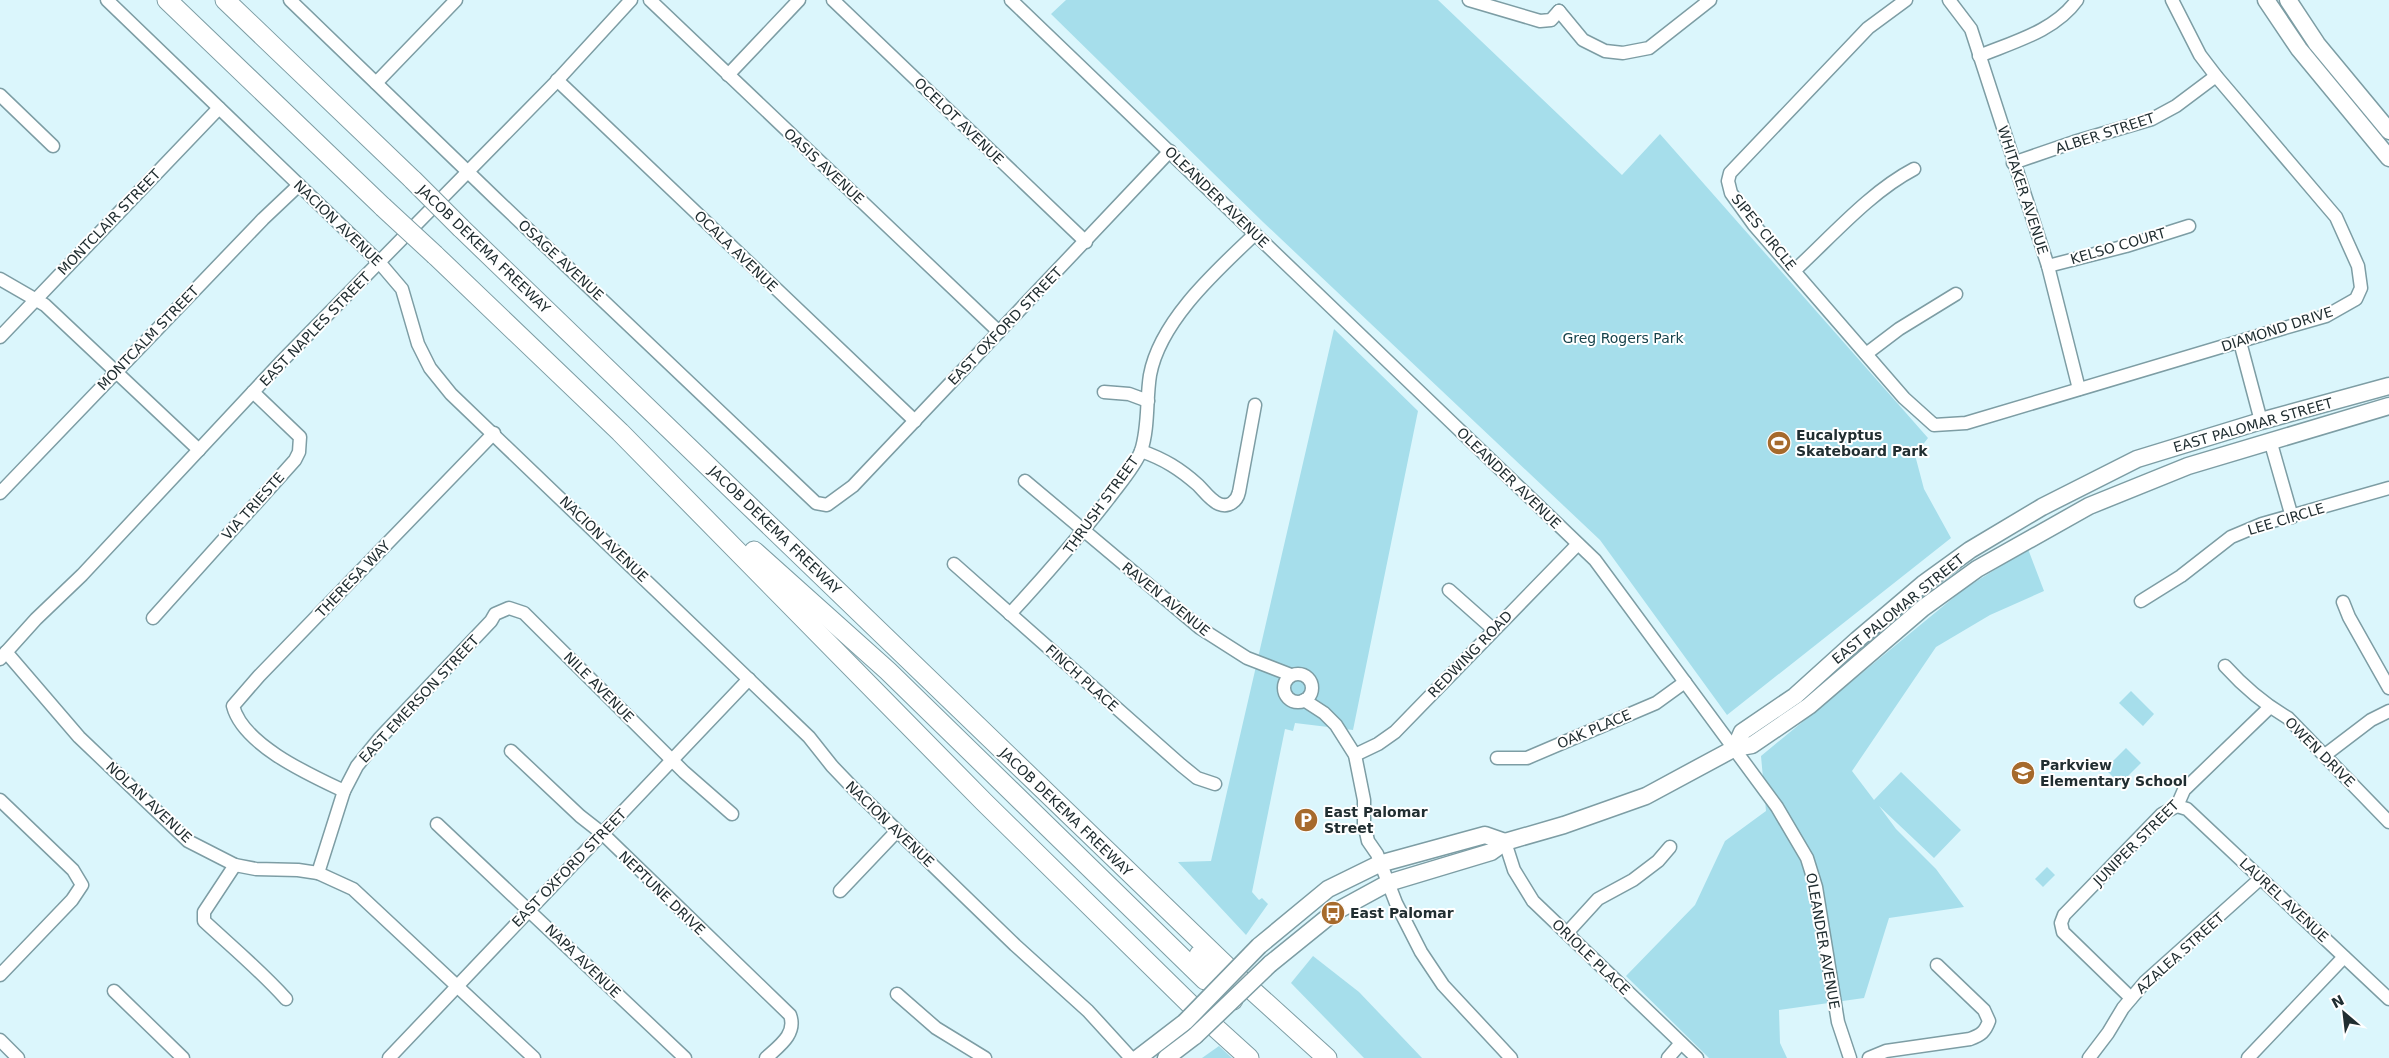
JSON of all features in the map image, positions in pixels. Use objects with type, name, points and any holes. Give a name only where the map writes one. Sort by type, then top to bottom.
[{"type":"highway","points":[[167,0],[620,432],[984,802],[1197,1011],[1249,1058]]},
{"type":"highway","name":"JACOB DEKEMA FREEWAY","points":[[225,0],[1242,982],[1328,1058]]},
{"type":"highway","points":[[461,228],[1122,888]]},
{"type":"highway","points":[[620,432],[888,671],[1122,888],[1214,970],[1223,989]]},
{"type":"main road","points":[[2386,147],[2299,49],[2268,5],[2286,0],[2317,44],[2389,131]]},
{"type":"main road","name":"EAST PALOMAR STREET","points":[[1734,748],[1742,732],[1795,696],[1923,584],[1986,540],[2042,507],[2137,459],[2260,421],[2389,386]]},
{"type":"main road","name":"EAST PALOMAR STREET","points":[[1138,1058],[1185,1022],[1223,989],[1270,964],[1333,913],[1388,883],[1491,852],[1505,842],[1564,825],[1646,796],[1734,748],[1752,745],[1809,706],[1923,608],[1980,568],[2088,506],[2188,466],[2389,406]]},
{"type":"main road","points":[[2270,440],[2278,430],[2299,417],[2305,409]]},
{"type":"main road","points":[[2222,456],[2254,432],[2260,421]]},
{"type":"main road","points":[[1980,568],[1979,556],[1986,540]]},
{"type":"main road","name":"EAST PALOMAR STREET","points":[[1166,1058],[1194,1036],[1223,989],[1259,946],[1328,889],[1380,864],[1485,835],[1505,842]]},
{"type":"street","name":"NACION AVENUE","points":[[107,0],[379,262],[402,289],[418,344],[430,368],[451,394],[494,433],[809,737],[832,766],[897,831],[1015,945],[1088,1011],[1131,1058]]},
{"type":"street","name":"OSAGE AVENUE","points":[[290,0],[816,503],[827,505],[838,498]]},
{"type":"street","points":[[376,83],[456,0]]},
{"type":"street","name":"EAST NAPLES STREET","points":[[3,655],[379,262],[557,80],[631,0]]},
{"type":"street","name":"OASIS AVENUE","points":[[650,0],[999,332]]},
{"type":"street","points":[[728,75],[799,0]]},
{"type":"street","name":"OCELOT AVENUE","points":[[833,0],[1086,242]]},
{"type":"street","name":"OLEANDER AVENUE","points":[[1011,0],[1595,560],[1789,825],[1806,858],[1816,887],[1838,1022],[1850,1058]]},
{"type":"street","points":[[1469,0],[1540,21],[1551,20],[1560,5]]},
{"type":"street","points":[[1560,5],[1576,35],[1590,45],[1614,53],[1632,53],[1649,48],[1710,0]]},
{"type":"street","name":"SIPES CIRCLE","points":[[1906,0],[1868,28],[1730,174],[1728,181],[1731,194],[1754,224],[1904,398],[1934,425]]},
{"type":"street","name":"WHITAKER AVENUE","points":[[1948,0],[1972,29],[2013,163],[2048,266],[2079,389]]},
{"type":"street","points":[[1979,56],[2043,30],[2071,8],[2077,0]]},
{"type":"street","name":"DIAMOND DRIVE","points":[[1934,425],[1966,423],[2240,342],[2326,316],[2356,299],[2361,288],[2358,266],[2336,217],[2200,55],[2172,0]]},
{"type":"street","name":"ALBER STREET","points":[[2013,163],[2074,142],[2152,119],[2176,106],[2216,76]]},
{"type":"street","name":"OCALA AVENUE","points":[[557,80],[915,421]]},
{"type":"street","points":[[0,95],[53,146]]},
{"type":"street","name":"MONTCLAIR STREET","points":[[0,337],[219,108]]},
{"type":"street","name":"EAST OXFORD STREET","points":[[838,498],[853,486],[1086,242],[1170,151]]},
{"type":"street","points":[[1794,271],[1877,195],[1898,178],[1914,169]]},
{"type":"street","name":"MONTCALM STREET","points":[[0,493],[263,218],[299,185]]},
{"type":"street","name":"KELSO COURT","points":[[2048,266],[2126,246],[2189,226]]},
{"type":"street","name":"THRUSH STREET","points":[[1010,614],[1083,531],[1127,474],[1141,451],[1150,375],[1159,344],[1174,319],[1256,234]]},
{"type":"street","points":[[0,279],[36,299],[199,450]]},
{"type":"street","points":[[1866,354],[1898,329],[1956,294]]},
{"type":"street","points":[[2240,342],[2260,421]]},
{"type":"street","name":"VIA TRIESTE","points":[[153,618],[295,460],[299,452],[300,437],[254,392]]},
{"type":"street","points":[[1104,392],[1129,394],[1148,401]]},
{"type":"street","points":[[1141,451],[1163,458],[1178,468],[1218,504],[1230,504],[1236,500],[1239,492],[1255,405]]},
{"type":"street","name":"THERESA WAY","points":[[344,791],[293,767],[246,729],[235,715],[233,706],[238,698],[494,433]]},
{"type":"street","points":[[2270,440],[2292,517]]},
{"type":"street","name":"RAVEN AVENUE","points":[[1025,481],[1200,628],[1253,661],[1284,688]]},
{"type":"street","name":"LEE CIRCLE","points":[[2141,601],[2181,576],[2231,537],[2262,524],[2389,488]]},
{"type":"street","name":"REDWING ROAD","points":[[1354,755],[1378,744],[1395,732],[1493,629],[1578,544]]},
{"type":"street","name":"FINCH PLACE","points":[[954,564],[1181,766],[1197,778],[1215,784]]},
{"type":"street","points":[[1449,590],[1493,629]]},
{"type":"street","points":[[2344,602],[2349,617],[2389,688]]},
{"type":"street","name":"EAST EMERSON STREET","points":[[318,873],[344,791],[357,766],[372,747],[491,621],[494,614],[509,608],[524,613]]},
{"type":"street","name":"NILE AVENUE","points":[[524,613],[673,760],[732,814]]},
{"type":"street","name":"NOLAN AVENUE","points":[[3,655],[79,736],[188,841],[235,865],[256,869],[298,870],[318,873],[353,889],[371,903],[534,1058]]},
{"type":"street","name":"RAVEN AVENUE","points":[[1253,661],[1291,675]]},
{"type":"street","name":"OWEN DRIVE","points":[[2225,666],[2240,683],[2270,707],[2288,718],[2389,822]]},
{"type":"street","points":[[1324,713],[1305,676],[1291,675],[1285,682],[1285,694],[1292,700],[1304,700],[1324,713],[1336,725],[1354,755],[1364,800],[1364,823],[1368,841],[1377,854],[1388,883],[1421,952],[1442,985],[1511,1058]]},
{"type":"street","name":"EAST OXFORD STREET","points":[[389,1058],[749,679]]},
{"type":"street","name":"OAK PLACE","points":[[1497,758],[1527,758],[1656,703],[1685,682]]},
{"type":"street","points":[[1304,700],[1312,688]]},
{"type":"street","name":"JUNIPER STREET","points":[[2131,998],[2063,932],[2061,923],[2064,916],[2162,814],[2177,806],[2184,790],[2270,707]]},
{"type":"street","points":[[2325,755],[2371,720],[2389,712]]},
{"type":"street","name":"NEPTUNE DRIVE","points":[[511,751],[580,816],[602,834],[790,1015],[793,1023],[791,1032],[766,1058]]},
{"type":"street","points":[[0,800],[73,870],[82,886],[72,900],[0,975]]},
{"type":"street","name":"LAUREL AVENUE","points":[[2177,806],[2187,809],[2389,999]]},
{"type":"street","name":"NAPA AVENUE","points":[[437,824],[685,1058]]},
{"type":"street","points":[[840,891],[897,831]]},
{"type":"street","name":"ORIOLE PLACE","points":[[1505,842],[1514,870],[1534,901],[1697,1058]]},
{"type":"street","points":[[1567,933],[1598,899],[1633,880],[1658,861],[1670,847]]},
{"type":"street","points":[[235,865],[204,912],[204,921],[238,953],[263,973],[286,999]]},
{"type":"street","name":"AZALEA STREET","points":[[2089,1058],[2131,998],[2145,982],[2261,878]]},
{"type":"street","points":[[2248,1058],[2344,957]]},
{"type":"street","points":[[1869,1058],[1886,1051],[1970,1039],[1981,1036],[1985,1031],[1989,1021],[1984,1010],[1937,965]]},
{"type":"street","points":[[114,991],[183,1058]]},
{"type":"street","points":[[897,994],[936,1028],[985,1058]]},
{"type":"street","points":[[0,1040],[18,1058]]},
{"type":"street","points":[[1668,1058],[1681,1043]]},
{"type":"green space","name":"Greg Rogers Park","points":[[1066,0],[1438,0],[1622,175],[1660,134],[1928,438],[1915,455],[1924,489],[1951,538],[1727,715],[1600,540],[1263,222],[1051,14]]},
{"type":"green space","points":[[1334,329],[1418,411],[1353,730],[1295,723],[1293,731],[1285,729],[1252,892],[1259,900],[1262,898],[1268,904],[1246,935],[1178,862],[1211,861]]},
{"type":"green space","points":[[2028,549],[2044,591],[1990,615],[1936,647],[1852,771],[1874,800],[1901,772],[1961,830],[1934,858],[1879,806],[1896,829],[1936,869],[1964,907],[1889,918],[1864,998],[1779,1010],[1780,1043],[1787,1058],[1709,1058],[1626,976],[1695,905],[1725,841],[1766,811],[1761,756],[1964,589]]},
{"type":"green space","points":[[2131,691],[2154,714],[2143,726],[2119,703]]},
{"type":"green space","points":[[2126,748],[2141,763],[2120,784],[2105,769]]},
{"type":"green space","points":[[2047,867],[2055,875],[2043,887],[2035,879]]},
{"type":"green space","points":[[1313,956],[1359,992],[1422,1058],[1364,1058],[1291,983]]},
{"type":"green space","points":[[1219,1046],[1232,1058],[1202,1058]]},
{"type":"place","name":"Eucalyptus Skateboard Park","points":[[1779,443]]},
{"type":"place","name":"Parkview Elementary School","points":[[2023,773]]},
{"type":"place","name":"East Palomar Street","points":[[1306,820]]},
{"type":"place","name":"East Palomar","points":[[1333,913]]}]
